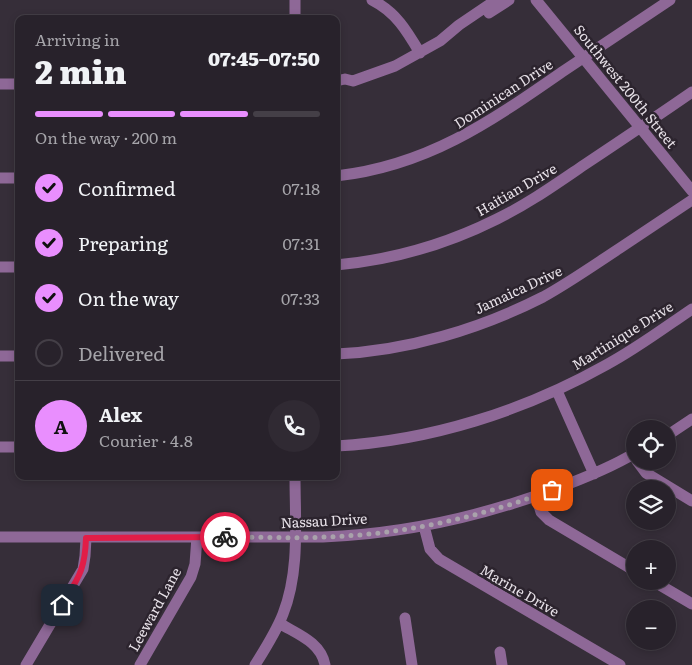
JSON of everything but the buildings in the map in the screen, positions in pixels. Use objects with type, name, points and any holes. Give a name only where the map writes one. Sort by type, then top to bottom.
[{"type":"street","points":[[295,0],[295,15]]},
{"type":"street","points":[[372,0],[383,6],[399,20],[420,54]]},
{"type":"street","points":[[450,34],[459,25],[496,0]]},
{"type":"street","points":[[341,80],[351,75],[393,62],[400,62],[420,54],[450,34],[462,29],[509,0]]},
{"type":"street","name":"Southwest 200th Street","points":[[536,0],[692,191]]},
{"type":"street","name":"Dominican Drive","points":[[340,175],[388,166],[453,142],[494,119],[670,0]]},
{"type":"street","points":[[0,84],[15,84]]},
{"type":"street","name":"Haitian Drive","points":[[340,265],[415,251],[478,228],[536,198],[692,92]]},
{"type":"street","points":[[0,178],[15,178]]},
{"type":"street","name":"Jamaica Drive","points":[[340,354],[377,350],[430,339],[474,326],[516,309],[593,268],[692,200]]},
{"type":"street","points":[[0,267],[15,267]]},
{"type":"street","name":"Martinique Drive","points":[[340,446],[395,439],[464,424],[500,413],[557,391],[620,357],[692,309]]},
{"type":"street","points":[[0,356],[15,356]]},
{"type":"street","points":[[557,391],[594,474]]},
{"type":"street","points":[[676,430],[692,419]]},
{"type":"street","points":[[0,447],[15,447]]},
{"type":"street","name":"Nassau Drive","points":[[0,537],[345,536],[424,526],[473,515],[536,496],[626,460]]},
{"type":"street","points":[[643,470],[692,501]]},
{"type":"street","points":[[255,665],[279,623],[288,600],[292,582],[295,537],[295,480]]},
{"type":"street","points":[[536,496],[541,512],[549,520],[626,566]]},
{"type":"street","name":"Marine Drive","points":[[424,526],[430,549],[439,559],[620,665]]},
{"type":"street","name":"Leeward Lane","points":[[140,665],[191,577],[195,564],[197,537]]},
{"type":"street","points":[[26,665],[83,569],[86,538]]},
{"type":"street","points":[[668,590],[692,604]]},
{"type":"street","points":[[405,618],[412,665]]},
{"type":"street","points":[[279,623],[315,645],[321,652],[325,665]]},
{"type":"street","points":[[500,652],[502,665]]},
{"type":"way so far","points":[[225,537],[345,536],[405,529],[473,515],[552,490]]},
{"type":"route","points":[[62,605],[83,569],[86,538],[225,537]]}]
